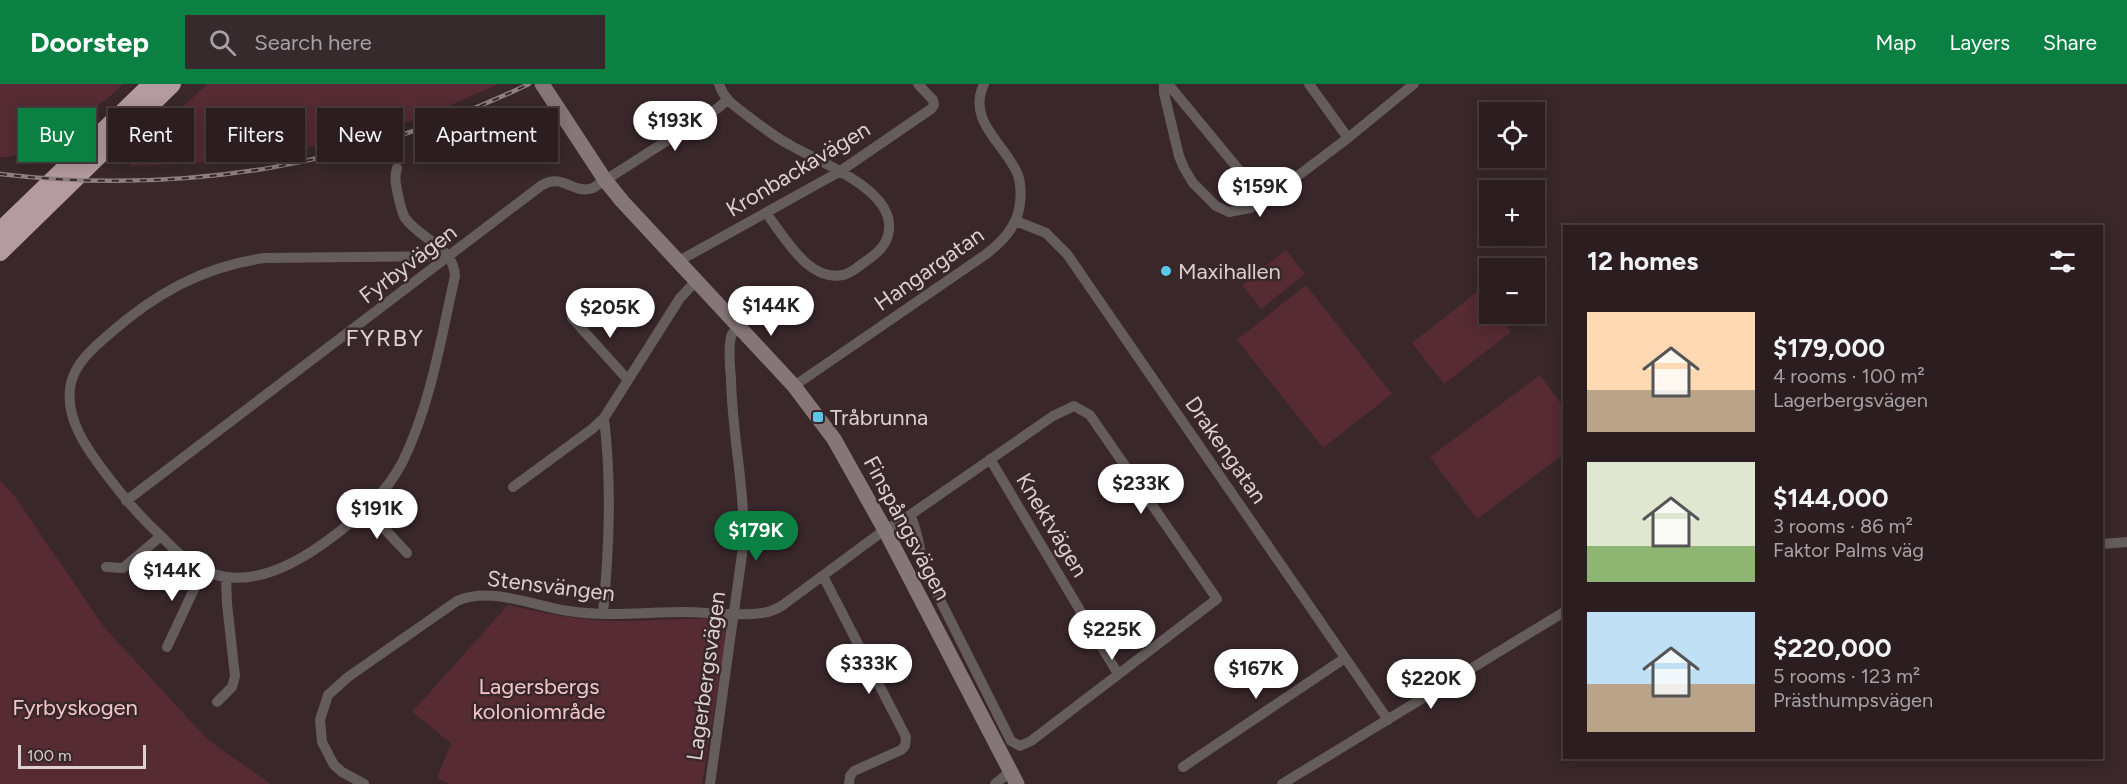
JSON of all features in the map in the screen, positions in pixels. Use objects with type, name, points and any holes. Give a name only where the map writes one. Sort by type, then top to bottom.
[{"type":"highway","points":[[0,231],[152,84]]},
{"type":"highway","points":[[0,252],[172,84]]},
{"type":"main road","name":"Finspångsvägen","points":[[535,84],[553,108]]},
{"type":"main road","name":"Finspångsvägen","points":[[542,84],[554,108]]},
{"type":"main road","name":"Finspångsvägen","points":[[558,114],[595,162],[605,180],[648,231],[794,386],[834,440],[885,530],[1014,778]]},
{"type":"street","points":[[719,84],[727,100],[788,144],[839,172],[877,198],[888,215],[889,234],[881,249],[850,272],[828,275],[808,266],[766,213]]},
{"type":"street","name":"Kronbackavägen","points":[[677,262],[839,172],[934,105],[933,100],[918,84]]},
{"type":"street","points":[[984,84],[979,102],[981,118],[1013,166],[1020,184],[1020,206],[1016,221]]},
{"type":"street","points":[[1166,84],[1263,199]]},
{"type":"street","points":[[1166,84],[1179,156],[1193,183],[1216,206],[1229,212],[1250,208],[1348,138],[1414,84]]},
{"type":"street","points":[[1309,84],[1348,138]]},
{"type":"street","name":"Fyrbyvägen","points":[[126,501],[548,182],[558,180],[584,190],[593,188],[727,100]]},
{"type":"street","points":[[397,168],[394,179],[406,220],[426,239],[450,256],[455,265],[455,276],[432,379],[419,423],[398,470],[366,509],[325,542],[285,567],[255,577],[226,577],[192,565],[126,501],[85,446],[73,415],[70,394],[74,374],[86,355],[138,310],[180,284],[239,262],[278,257],[450,256]]},
{"type":"street","name":"Hangargatan","points":[[794,386],[985,255],[1002,241],[1016,221]]},
{"type":"street","name":"Drakengatan","points":[[1016,221],[1046,233],[1067,254],[1388,720]]},
{"type":"street","points":[[513,487],[604,418],[680,298],[696,281]]},
{"type":"street","points":[[572,318],[628,380]]},
{"type":"street","name":"Lagerbergsvägen","points":[[710,784],[742,556],[744,521],[732,404],[730,347],[732,334],[739,327]]},
{"type":"street","name":"Stensvängen","points":[[364,784],[342,772],[334,765],[326,752],[320,734],[324,703],[334,688],[348,676],[457,601],[484,594],[566,611],[603,614],[762,614],[777,609],[885,530],[1053,416],[1074,406],[1090,415],[1217,599],[1119,674]]},
{"type":"street","points":[[603,614],[610,534],[604,418]]},
{"type":"street","name":"Knektvägen","points":[[990,459],[1119,674]]},
{"type":"street","points":[[366,509],[407,553]]},
{"type":"street","points":[[910,515],[917,530],[919,550],[925,570],[1011,741],[1020,746],[1032,741],[1119,674]]},
{"type":"street","points":[[106,567],[123,568],[161,536]]},
{"type":"street","points":[[2103,544],[2127,542]]},
{"type":"street","points":[[167,647],[203,570]]},
{"type":"street","points":[[823,576],[906,737],[901,750],[854,771],[850,776],[849,784]]},
{"type":"street","points":[[217,702],[232,687],[235,676],[226,577]]},
{"type":"street","points":[[1282,784],[1563,613]]},
{"type":"street","points":[[1183,767],[1345,657]]},
{"type":"street","points":[[995,784],[1014,778]]},
{"type":"green space","points":[[0,84],[123,84],[95,108],[18,108],[18,154],[0,157]]},
{"type":"green space","points":[[207,84],[499,84],[443,108],[415,108],[415,120],[403,123],[403,108],[317,108],[317,146],[305,148],[305,108],[206,108],[206,162],[130,166],[131,162],[194,162],[194,108],[182,108]]},
{"type":"green space","points":[[1286,250],[1305,274],[1261,309],[1242,285]]},
{"type":"green space","points":[[1306,285],[1392,394],[1323,448],[1237,340]]},
{"type":"green space","points":[[1478,291],[1479,324],[1504,324],[1511,332],[1444,384],[1412,343]]},
{"type":"green space","points":[[1540,375],[1563,407],[1563,455],[1477,519],[1430,457]]},
{"type":"green space","name":"Fyrbyskogen","points":[[0,480],[16,498],[104,627],[208,740],[271,784],[0,784]]},
{"type":"green space","name":"Lagersbergs koloniområde","points":[[508,605],[562,616],[604,621],[729,619],[702,784],[449,784],[437,778],[451,743],[412,712]]},
{"type":"railway","points":[[0,174],[69,180],[138,181],[205,177],[271,168],[336,154],[401,135],[465,112],[529,84]]},
{"type":"place","name":"Maxihallen","points":[[1166,271]]},
{"type":"place","name":"Tråbrunna","points":[[818,417]]},
{"type":"district","name":"FYRBY","points":[[385,337]]}]
